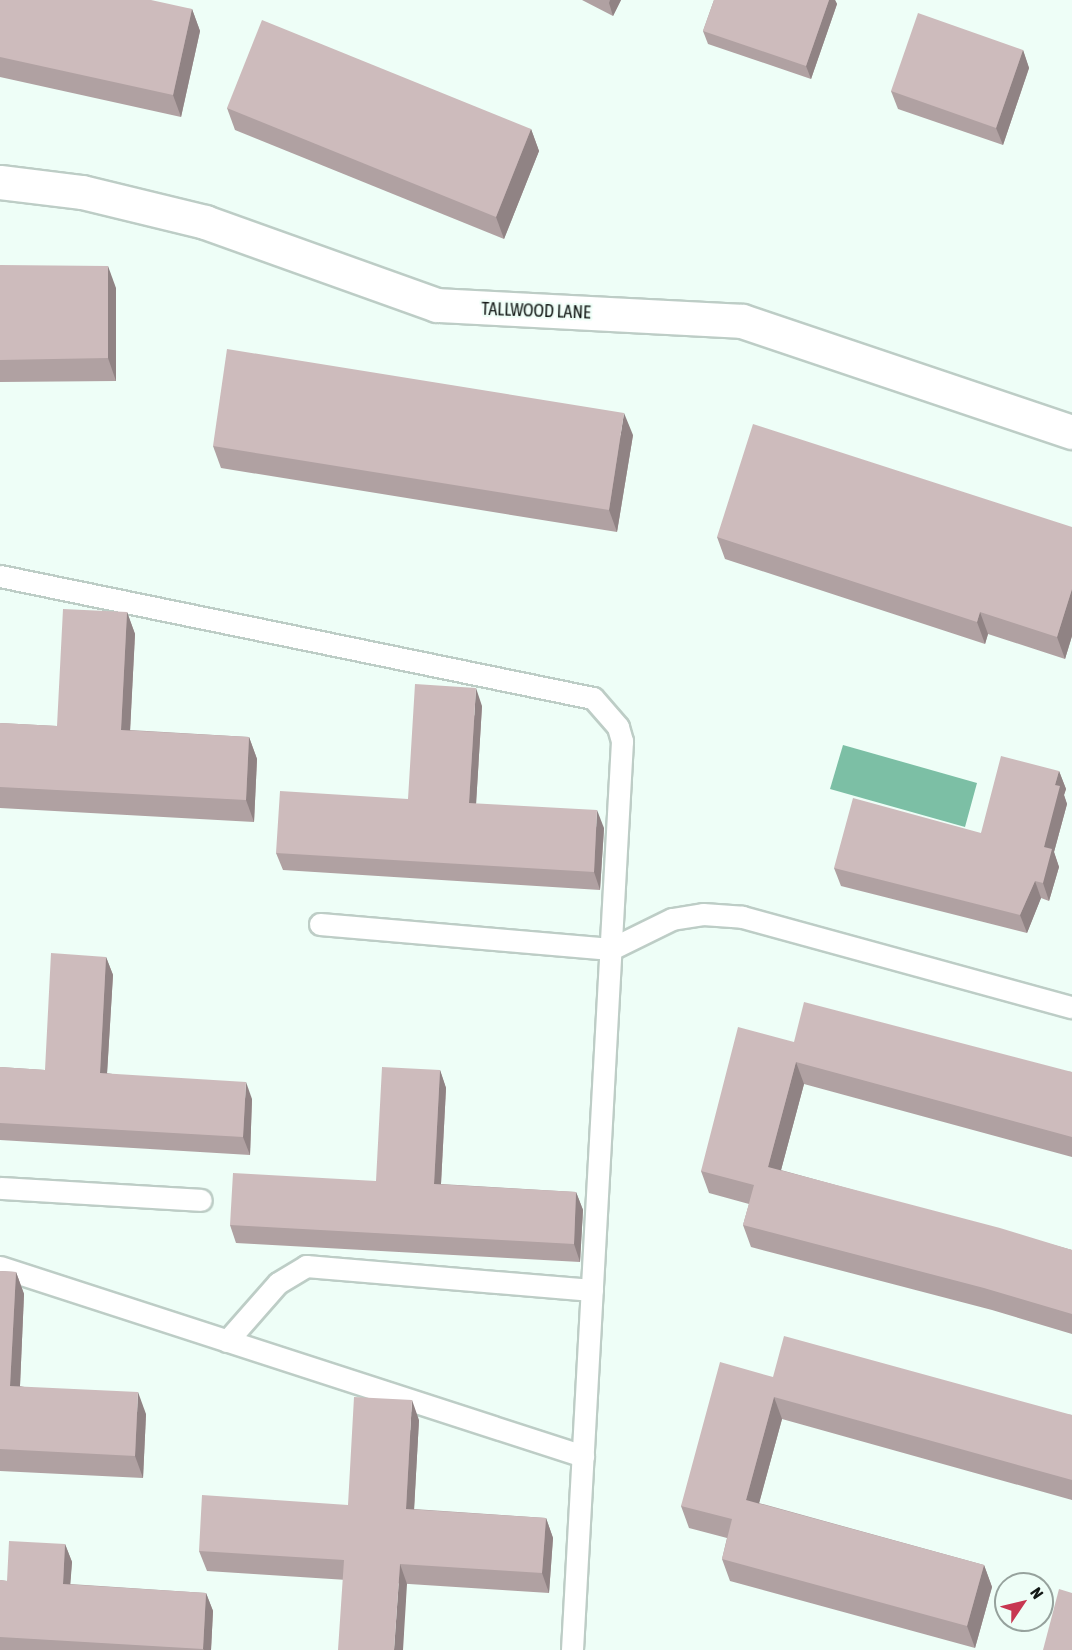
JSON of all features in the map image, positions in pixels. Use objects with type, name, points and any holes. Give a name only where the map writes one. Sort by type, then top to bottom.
[{"type":"street","name":"TALLWOOD LANE","points":[[0,182],[82,192],[205,222],[438,305],[742,321],[1072,432]]},
{"type":"lane","points":[[0,576],[593,698],[605,708],[622,741],[572,1650]]},
{"type":"lane","points":[[320,924],[611,949],[672,919],[703,914],[742,917],[1072,1007]]},
{"type":"lane","points":[[0,1188],[201,1200]]},
{"type":"lane","points":[[227,1341],[278,1283],[306,1266],[592,1290]]},
{"type":"lane","points":[[0,1267],[583,1456]]},
{"type":"shaded area","points":[[843,745],[977,783],[965,827],[830,789]]},
{"type":"building","points":[[0,0],[151,0],[192,9],[173,95],[0,57]]},
{"type":"building","points":[[714,0],[829,0],[806,66],[703,31]]},
{"type":"building","points":[[918,13],[1023,50],[996,128],[891,91]]},
{"type":"building","points":[[262,20],[531,129],[496,217],[227,108]]},
{"type":"building","points":[[0,265],[108,266],[108,358],[0,360]]},
{"type":"building","points":[[227,349],[624,413],[609,510],[213,446]]},
{"type":"building","points":[[753,424],[1072,527],[1072,589],[1057,637],[980,612],[977,622],[717,537]]},
{"type":"building","points":[[63,609],[127,612],[121,730],[249,737],[246,800],[0,787],[0,723],[57,726]]},
{"type":"building","points":[[415,684],[476,688],[469,803],[597,810],[594,872],[276,853],[280,791],[408,799]]},
{"type":"building","points":[[1001,756],[1059,771],[1055,785],[1060,786],[1044,847],[1052,849],[1043,883],[1035,881],[1020,915],[834,868],[853,798],[981,833]]},
{"type":"building","points":[[51,953],[106,957],[100,1073],[246,1082],[243,1137],[0,1123],[0,1067],[45,1070]]},
{"type":"building","points":[[804,1002],[1072,1072],[1072,1137],[796,1062],[768,1167],[1000,1228],[1072,1250],[1072,1314],[984,1288],[743,1225],[754,1185],[701,1171],[738,1027],[794,1042]]},
{"type":"building","points":[[382,1067],[440,1070],[434,1184],[576,1192],[574,1244],[230,1225],[233,1173],[376,1181]]},
{"type":"building","points":[[0,1271],[16,1272],[10,1386],[138,1392],[135,1456],[0,1449]]},
{"type":"building","points":[[784,1336],[1072,1415],[1072,1480],[774,1397],[746,1500],[984,1565],[967,1626],[722,1559],[732,1519],[681,1506],[720,1362],[773,1377]]},
{"type":"building","points":[[354,1397],[412,1400],[406,1509],[546,1518],[542,1573],[400,1564],[394,1650],[338,1650],[344,1560],[199,1551],[202,1495],[348,1505]]},
{"type":"building","points":[[9,1541],[65,1544],[63,1584],[206,1593],[203,1649],[0,1637],[0,1580],[7,1581]]},
{"type":"building","points":[[1059,1589],[1072,1593],[1072,1650],[1043,1650],[1048,1632],[1054,1632],[1054,1608]]}]
